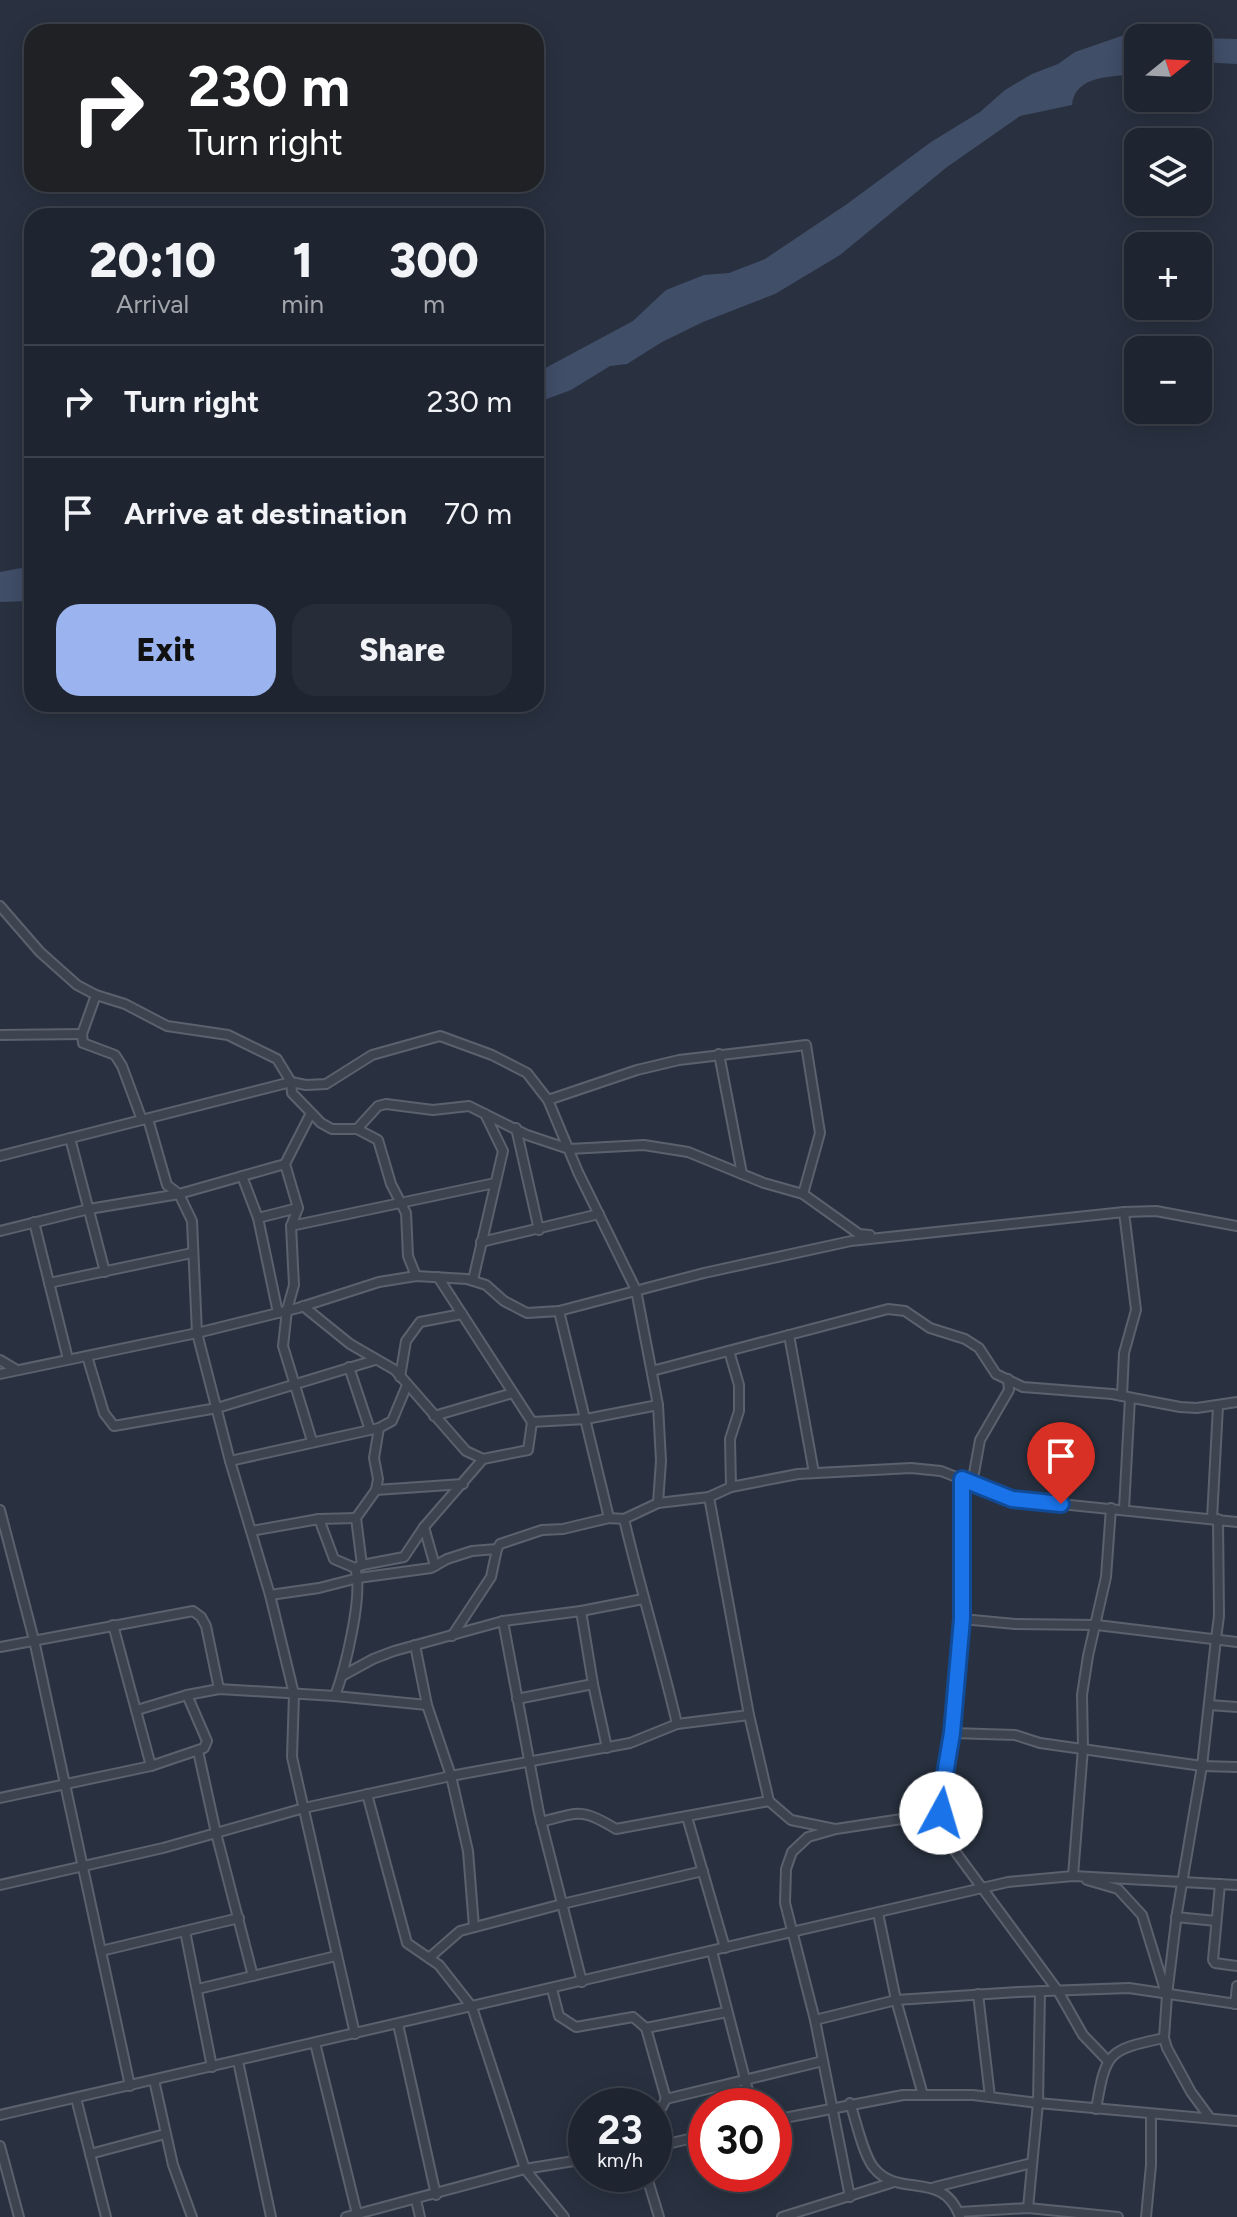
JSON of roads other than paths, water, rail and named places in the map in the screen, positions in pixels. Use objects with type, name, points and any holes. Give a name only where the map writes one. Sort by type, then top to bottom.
[{"type":"street","points":[[0,906],[40,952],[77,985],[125,1004],[167,1026],[228,1035],[277,1059],[291,1082],[292,1093],[311,1113],[332,1129],[357,1129],[378,1140],[391,1184],[402,1203],[408,1226],[408,1256],[416,1276]]},
{"type":"street","points":[[96,995],[82,1034],[86,1046],[115,1055],[122,1066],[145,1119],[167,1185],[179,1194],[192,1221],[197,1333],[230,1461],[270,1595],[294,1694],[292,1757],[355,2034]]},
{"type":"street","points":[[0,1035],[82,1034]]},
{"type":"street","points":[[0,1156],[291,1082],[326,1084],[372,1055],[440,1036],[492,1055],[527,1073],[548,1100],[636,1290],[658,1405],[661,1461],[658,1503]]},
{"type":"street","points":[[548,1100],[637,1070],[719,1054],[806,1045],[820,1133],[803,1194]]},
{"type":"street","points":[[719,1054],[742,1174]]},
{"type":"street","points":[[357,1129],[378,1106],[386,1104],[433,1110],[469,1106],[546,1143],[569,1149],[644,1145],[688,1152],[803,1194],[859,1234],[890,1236]]},
{"type":"street","points":[[282,1312],[294,1285],[291,1226],[298,1208],[285,1164],[311,1113]]},
{"type":"street","points":[[473,1280],[503,1151],[485,1114]]},
{"type":"street","points":[[516,1128],[539,1230]]},
{"type":"street","points":[[70,1138],[105,1272]]},
{"type":"street","points":[[0,1231],[89,1209],[179,1194],[285,1164]]},
{"type":"street","points":[[242,1176],[258,1218],[282,1312],[283,1346],[312,1441]]},
{"type":"street","points":[[291,1226],[495,1183]]},
{"type":"street","points":[[258,1218],[298,1208]]},
{"type":"street","points":[[0,1374],[197,1333],[282,1312],[379,1282],[416,1276],[473,1280],[486,1285],[504,1301],[527,1313],[559,1311],[636,1290],[851,1241],[890,1236],[1156,1211],[1237,1226]]},
{"type":"street","points":[[1124,1212],[1136,1310],[1124,1353],[1124,1509]]},
{"type":"street","points":[[481,1242],[599,1214]]},
{"type":"street","points":[[34,1222],[68,1359]]},
{"type":"street","points":[[49,1283],[192,1253]]},
{"type":"street","points":[[303,1306],[350,1344],[395,1370],[466,1451],[483,1459],[528,1450],[532,1422],[438,1277]]},
{"type":"street","points":[[652,1371],[888,1309],[905,1311],[930,1328],[965,1339],[979,1348],[996,1374],[1023,1387],[1126,1397],[1180,1407],[1237,1402]]},
{"type":"street","points":[[559,1311],[609,1518]]},
{"type":"street","points":[[230,1461],[374,1429],[392,1421],[404,1381],[406,1341],[420,1322],[462,1314]]},
{"type":"street","points":[[789,1335],[814,1473]]},
{"type":"street","points":[[729,1351],[739,1385],[739,1411],[730,1439],[731,1487]]},
{"type":"street","points":[[87,1356],[104,1413],[114,1426],[217,1408],[375,1360]]},
{"type":"street","points":[[0,1360],[15,1369]]},
{"type":"street","points":[[335,1696],[342,1676],[358,1570],[356,1518],[376,1490],[378,1479],[374,1429],[349,1367]]},
{"type":"street","points":[[972,1484],[980,1440],[1009,1390],[1008,1379]]},
{"type":"street","points":[[434,1416],[513,1393]]},
{"type":"street","points":[[532,1422],[586,1419],[658,1405]]},
{"type":"street","points":[[1210,2118],[1191,2092],[1164,2038],[1176,1917],[1202,1766],[1219,1616],[1215,1519],[1218,1406]]},
{"type":"street","points":[[405,1572],[404,1557],[424,1527],[483,1459]]},
{"type":"street","points":[[452,1636],[491,1577],[500,1544],[542,1530],[563,1529],[609,1518],[624,1519],[658,1503],[709,1497],[731,1487],[814,1473],[911,1468],[941,1471],[1012,1499],[1237,1522]]},
{"type":"street","points":[[962,1479],[962,1619],[941,1813],[949,1843],[1058,1991],[1083,2035],[1108,2061]]},
{"type":"street","points":[[376,1490],[464,1484]]},
{"type":"street","points":[[709,1497],[749,1715],[769,1801],[791,1820],[836,1829]]},
{"type":"street","points":[[1073,1876],[1083,1748],[1082,1695],[1108,1565],[1111,1508]]},
{"type":"street","points":[[0,1510],[34,1640],[130,2086]]},
{"type":"street","points":[[251,1531],[319,1519],[356,1518]]},
{"type":"street","points":[[319,1519],[334,1559],[358,1570],[405,1572],[435,1566],[472,1551],[497,1549]]},
{"type":"street","points":[[624,1519],[677,1724]]},
{"type":"street","points":[[424,1527],[435,1566]]},
{"type":"street","points":[[270,1595],[319,1588],[358,1570],[404,1557]]},
{"type":"street","points":[[342,1676],[373,1659],[503,1621],[643,1599]]},
{"type":"street","points":[[0,1647],[186,1611],[197,1614],[206,1626],[219,1689]]},
{"type":"street","points":[[581,1611],[607,1748]]},
{"type":"street","points":[[962,1619],[1015,1624],[1097,1625],[1237,1642]]},
{"type":"street","points":[[503,1621],[541,1822],[582,1982]]},
{"type":"street","points":[[113,1625],[151,1766]]},
{"type":"street","points":[[415,1645],[427,1705],[451,1776],[468,1851],[474,1927]]},
{"type":"street","points":[[517,1699],[593,1684]]},
{"type":"street","points":[[137,1710],[219,1689],[427,1705]]},
{"type":"street","points":[[0,1798],[151,1766],[198,1751],[206,1746],[207,1741],[187,1695]]},
{"type":"street","points":[[1209,1705],[1237,1707]]},
{"type":"street","points":[[0,1885],[216,1833],[304,1808],[451,1776],[630,1743],[677,1724],[749,1715]]},
{"type":"street","points":[[952,1733],[1015,1735],[1040,1743],[1202,1766],[1237,1767]]},
{"type":"street","points":[[198,1751],[253,1976]]},
{"type":"street","points":[[367,1794],[407,1943],[439,1965],[472,2007],[525,2169],[564,2217]]},
{"type":"street","points":[[541,1822],[590,1813],[616,1829],[769,1801]]},
{"type":"street","points":[[850,2197],[815,2020],[785,1903],[786,1869],[792,1852],[808,1837],[836,1829],[941,1813]]},
{"type":"street","points":[[687,1817],[725,1948]]},
{"type":"street","points":[[429,1958],[460,1931],[703,1871]]},
{"type":"street","points":[[1073,1876],[1118,1889],[1142,1915],[1167,1995]]},
{"type":"street","points":[[0,2115],[1008,1882],[1073,1876],[1237,1885]]},
{"type":"street","points":[[1220,1884],[1213,1960],[1215,1963],[1237,1966]]},
{"type":"street","points":[[878,1913],[896,2000],[923,2095]]},
{"type":"street","points":[[1176,1917],[1216,1921]]},
{"type":"street","points":[[101,1951],[239,1918]]},
{"type":"street","points":[[185,1931],[212,2067]]},
{"type":"street","points":[[712,1951],[748,2088]]},
{"type":"street","points":[[198,1989],[336,1956]]},
{"type":"street","points":[[815,2020],[896,2000],[1040,1991],[1129,1988],[1236,2004],[1237,1986]]},
{"type":"street","points":[[552,1989],[559,2016],[576,2027],[633,2017],[646,2028],[663,2088]]},
{"type":"street","points":[[1028,2208],[1038,2103],[1040,1991]]},
{"type":"street","points":[[978,1994],[990,2097]]},
{"type":"street","points":[[646,2028],[727,2012]]},
{"type":"street","points":[[398,2024],[436,2195]]},
{"type":"street","points":[[1096,2109],[1102,2073],[1108,2061],[1125,2046],[1164,2038]]},
{"type":"street","points":[[315,2043],[357,2214]]},
{"type":"street","points":[[238,2061],[271,2217]]},
{"type":"street","points":[[672,2098],[823,2061]]},
{"type":"street","points":[[154,2080],[173,2165],[192,2217]]},
{"type":"street","points":[[792,2116],[850,2103],[923,2095],[990,2097],[1237,2121]]},
{"type":"street","points":[[76,2098],[106,2217]]},
{"type":"street","points":[[850,2103],[872,2166],[891,2183]]},
{"type":"street","points":[[1146,2217],[1151,2165],[1151,2114]]},
{"type":"street","points":[[90,2154],[165,2134]]},
{"type":"street","points":[[0,2146],[19,2217]]},
{"type":"street","points":[[346,2217],[525,2169],[568,2162]]},
{"type":"street","points":[[782,2217],[891,2183],[935,2187],[1032,2163]]},
{"type":"street","points":[[935,2187],[959,2215],[1028,2208],[1118,2217]]},
{"type":"street","points":[[651,2192],[659,2217]]},
{"type":"street","points":[[416,2200],[420,2217]]},
{"type":"water","points":[[1124,35],[1124,75],[1088,82],[1075,95],[1072,105],[1020,116],[947,167],[840,255],[775,294],[703,322],[627,364],[610,366],[571,390],[544,400],[544,369],[633,321],[666,290],[704,275],[729,273],[765,259],[931,142],[980,112],[1005,90],[1032,74],[1058,64],[1075,52]]},
{"type":"water","points":[[1212,38],[1237,39],[1237,64],[1212,63]]},
{"type":"water","points":[[24,568],[24,601],[0,602],[0,572]]}]
